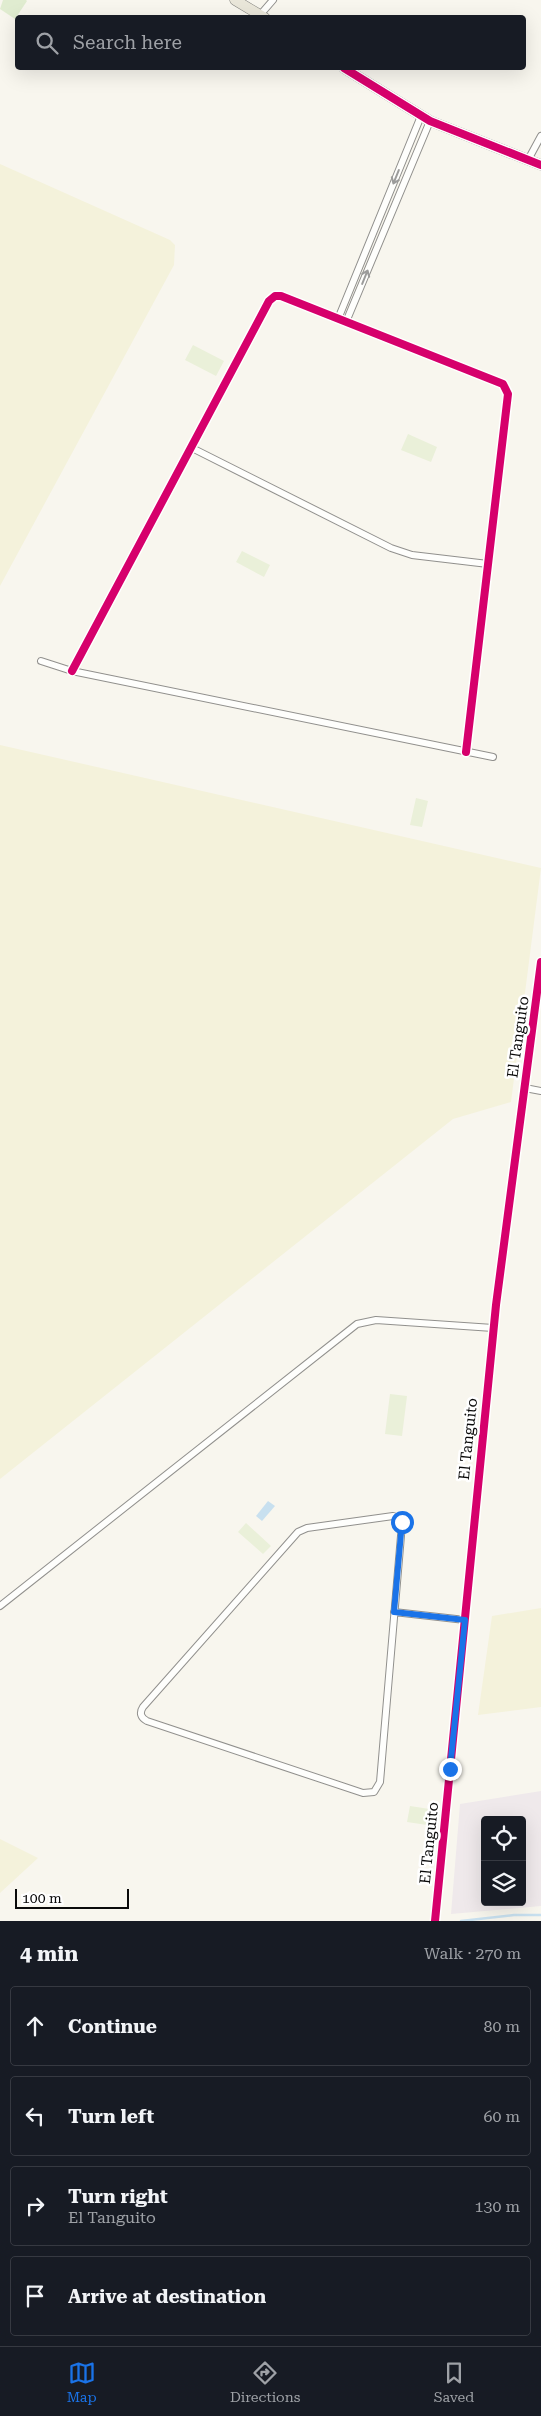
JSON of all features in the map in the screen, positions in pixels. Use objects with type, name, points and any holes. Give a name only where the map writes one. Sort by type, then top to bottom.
[{"type":"main road","points":[[235,0],[260,15]]},
{"type":"main road","points":[[347,70],[425,118],[541,165]]},
{"type":"street","points":[[263,15],[273,0]]},
{"type":"street","points":[[338,319],[425,118]]},
{"type":"street","points":[[346,322],[425,118]]},
{"type":"street","points":[[528,160],[541,136]]},
{"type":"street","points":[[72,672],[271,299],[281,296],[503,384],[507,388],[508,394],[466,752]]},
{"type":"street","points":[[192,448],[391,548],[412,554],[488,564]]},
{"type":"street","points":[[41,661],[72,672],[493,757]]},
{"type":"street","name":"El Tanguito","points":[[434,1921],[493,1328],[540,987],[541,962]]},
{"type":"street","points":[[525,1088],[541,1090]]},
{"type":"street","points":[[0,1606],[357,1324],[376,1320],[493,1328]]},
{"type":"street","points":[[392,1516],[400,1518],[402,1524],[394,1612],[380,1782],[376,1790],[371,1793],[363,1793],[147,1722],[142,1718],[141,1712],[143,1707],[296,1535],[304,1529],[392,1516]]},
{"type":"street","points":[[394,1612],[465,1620]]},
{"type":"shaded area","points":[[0,164],[170,240],[175,245],[174,265],[0,586]]},
{"type":"shaded area","points":[[0,745],[541,868],[511,1102],[453,1119],[0,1479]]},
{"type":"shaded area","points":[[541,1608],[541,1707],[478,1715],[492,1616]]},
{"type":"shaded area","points":[[541,1791],[541,1906],[451,1914],[460,1804]]},
{"type":"shaded area","points":[[0,1839],[38,1858],[0,1893]]},
{"type":"green space","points":[[3,0],[27,1],[18,15],[15,15],[15,19],[0,9]]},
{"type":"green space","points":[[193,345],[224,361],[216,376],[185,360]]},
{"type":"green space","points":[[408,434],[437,447],[431,462],[401,450]]},
{"type":"green space","points":[[242,551],[270,565],[264,577],[236,562]]},
{"type":"green space","points":[[416,798],[428,801],[422,827],[410,825]]},
{"type":"green space","points":[[390,1394],[407,1396],[402,1436],[385,1434]]},
{"type":"green space","points":[[246,1523],[271,1546],[263,1554],[238,1532]]},
{"type":"green space","points":[[410,1806],[436,1810],[434,1826],[407,1822]]},
{"type":"water","points":[[268,1501],[275,1506],[262,1521],[256,1516]]},
{"type":"waterway","points":[[461,1921],[514,1915],[541,1915]]},
{"type":"cycle path","points":[[347,70],[430,121],[541,165]]},
{"type":"cycle path","points":[[72,671],[269,301],[275,296],[281,296],[503,384],[508,394],[466,752]]},
{"type":"cycle path","points":[[435,1921],[496,1305],[541,962]]},
{"type":"route","points":[[402,1522],[394,1612],[465,1620],[450,1769]]}]
